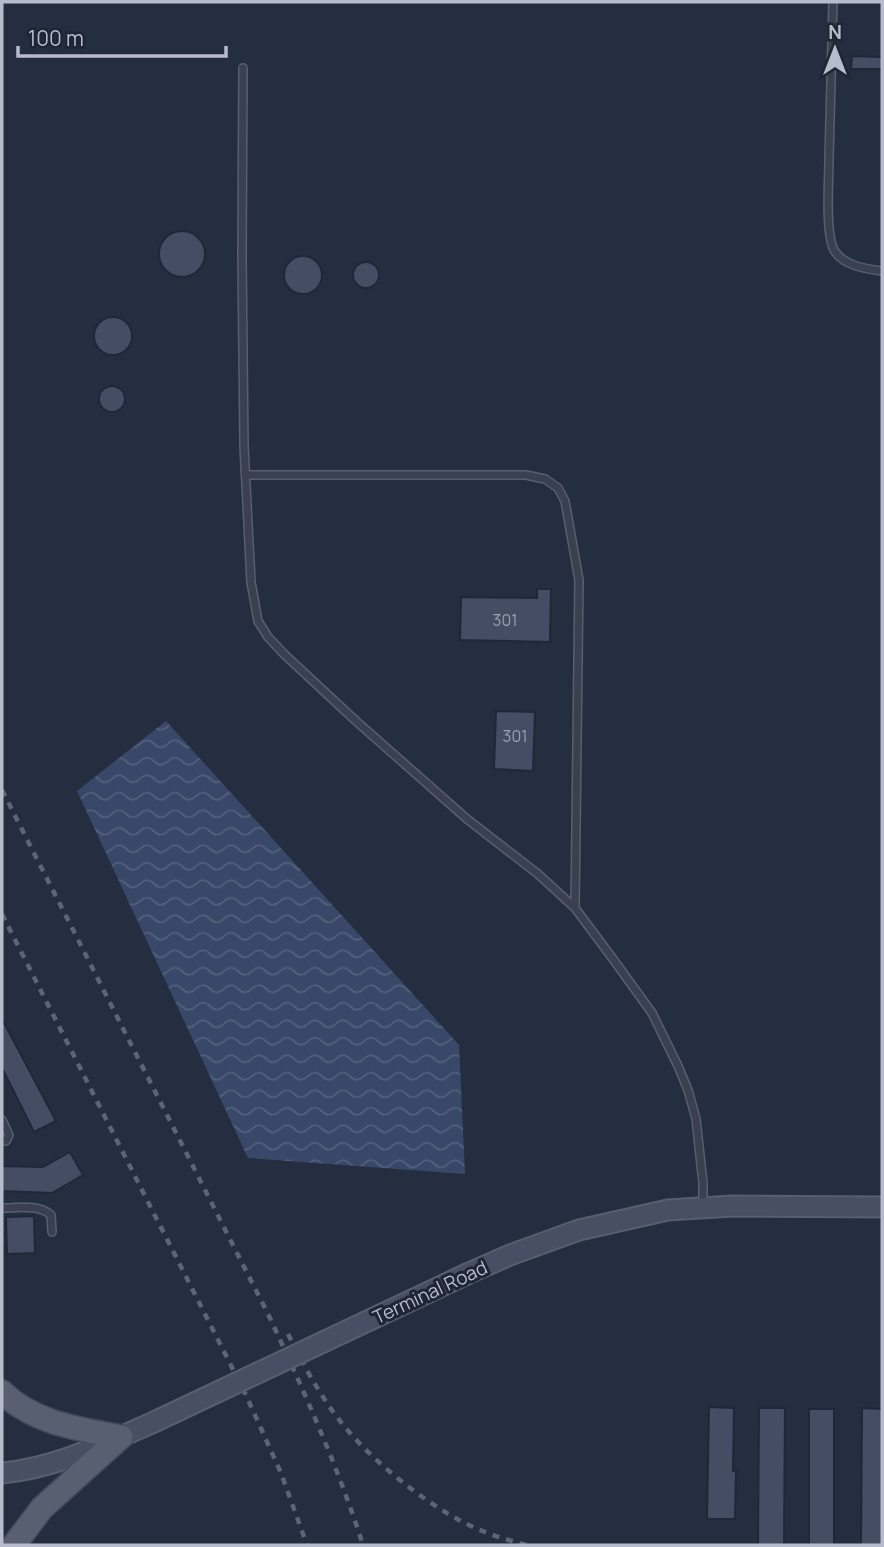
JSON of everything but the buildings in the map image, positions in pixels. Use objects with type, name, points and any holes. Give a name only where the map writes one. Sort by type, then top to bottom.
[{"type":"main road","name":"Terminal Road","points":[[2,1473],[38,1468],[67,1460],[154,1422],[469,1272],[579,1230],[668,1210],[703,1207],[882,1207]]},
{"type":"main road","points":[[2,1392],[26,1410],[47,1420],[121,1437]]},
{"type":"main road","points":[[14,1545],[42,1508],[121,1437]]},
{"type":"lane","points":[[833,2],[828,204],[831,240],[835,253],[845,261],[862,268],[882,271]]},
{"type":"lane","points":[[243,68],[242,255],[246,475],[251,582],[258,621],[268,637],[285,655],[356,721],[467,819],[538,874],[575,908],[652,1013],[678,1066],[688,1090],[695,1119],[703,1183],[703,1207]]},
{"type":"lane","points":[[246,475],[526,475],[545,479],[558,488],[565,501],[579,580],[575,908]]},
{"type":"lane","points":[[2,1120],[9,1135],[5,1141],[2,1140]]},
{"type":"lane","points":[[2,1208],[44,1209],[51,1215],[52,1232]]},
{"type":"water","points":[[166,721],[459,1045],[465,1174],[248,1158],[77,791]]},
{"type":"railway","points":[[2,790],[269,1316],[320,1429],[363,1545]]},
{"type":"railway","points":[[2,914],[246,1395],[281,1473],[307,1545]]},
{"type":"railway","points":[[288,1334],[330,1407],[349,1432],[378,1461],[445,1512],[476,1529],[526,1545]]}]
